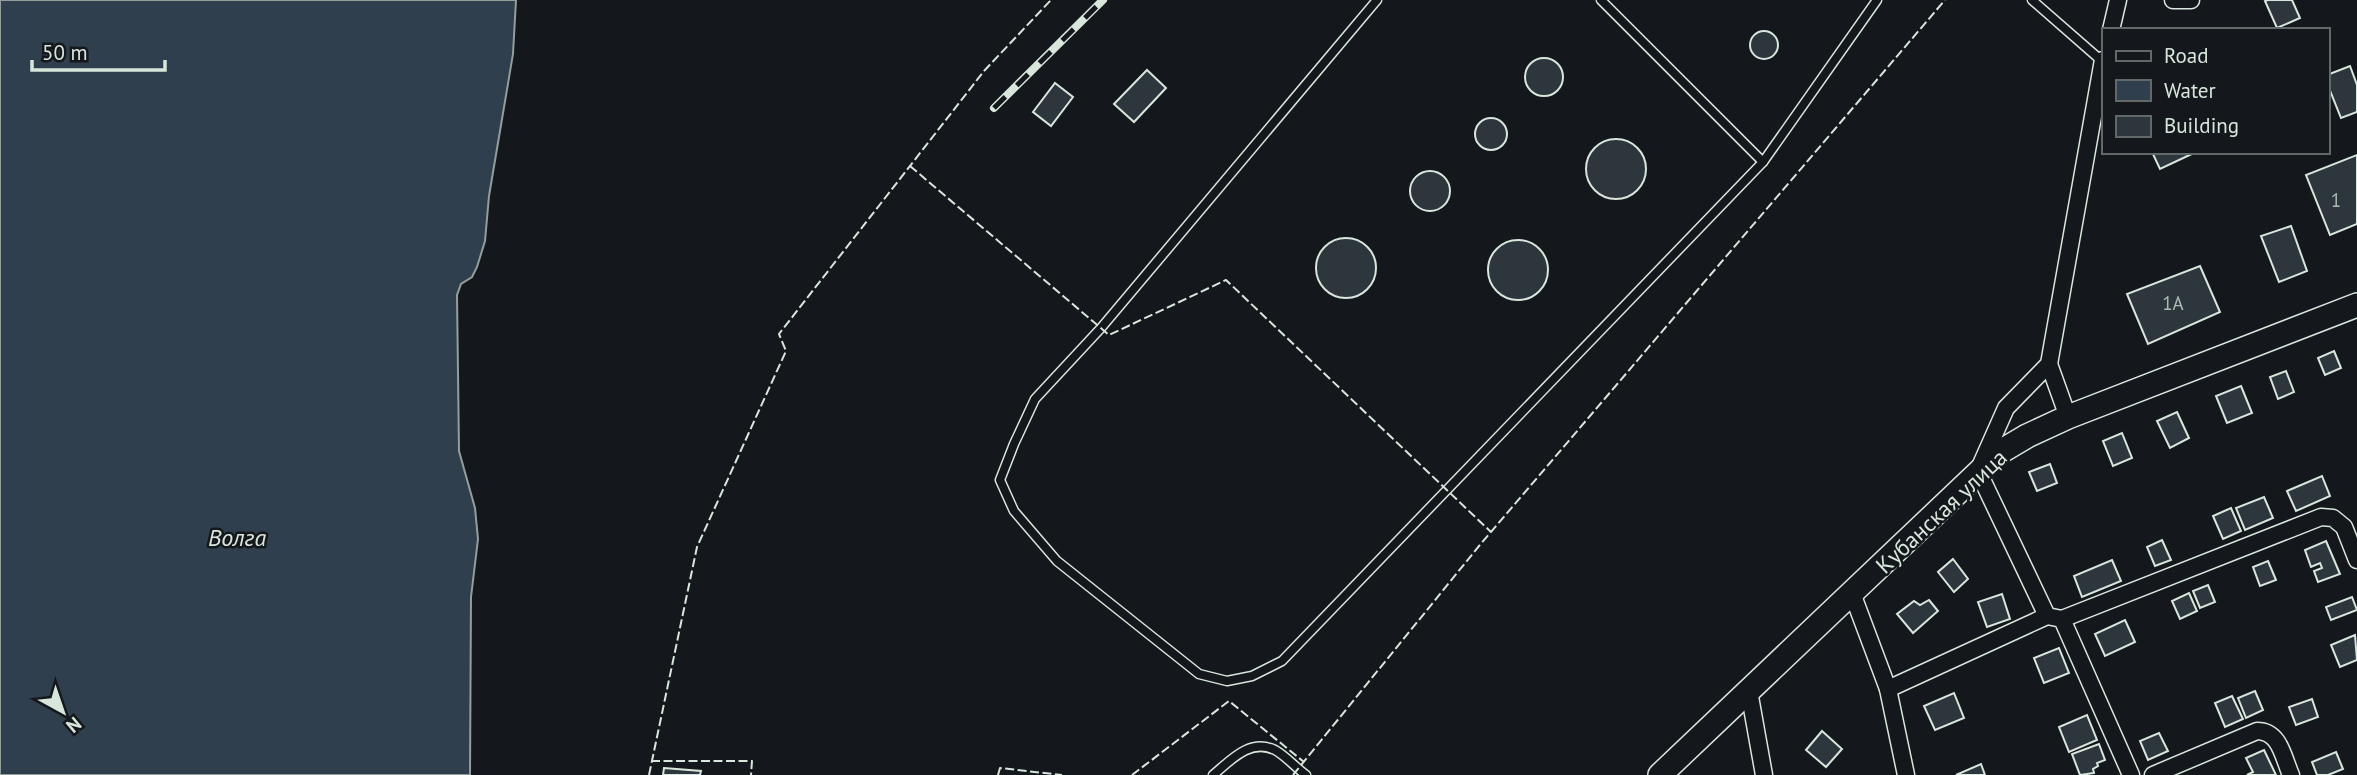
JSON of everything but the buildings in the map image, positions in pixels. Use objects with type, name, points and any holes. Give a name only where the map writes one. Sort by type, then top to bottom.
[{"type":"street","points":[[2111,28],[2118,0]]},
{"type":"street","points":[[2173,0],[2190,0]]},
{"type":"street","points":[[2068,417],[2049,364],[2102,67]]},
{"type":"street","name":"Кубанская улица","points":[[1660,775],[2000,452],[2068,417],[2357,305]]},
{"type":"street","points":[[2049,364],[2006,408],[1978,471],[2055,617],[2131,775]]},
{"type":"street","points":[[1888,689],[2055,617],[2321,517],[2333,518],[2344,527],[2357,560]]},
{"type":"street","points":[[1852,593],[1888,689],[1906,775]]},
{"type":"street","points":[[1749,691],[1764,775]]},
{"type":"street","points":[[2154,775],[2257,731],[2267,731],[2275,737],[2291,775]]},
{"type":"lane","points":[[1377,0],[1101,328],[1035,399],[1013,444],[1000,480],[1013,511],[1057,561],[1199,674],[1227,681],[1252,676],[1282,661],[1763,162],[1877,0]]},
{"type":"lane","points":[[1601,0],[1763,162]]},
{"type":"lane","points":[[2032,0],[2102,60]]},
{"type":"lane","points":[[1213,775],[1239,753],[1254,746],[1275,750],[1306,775]]},
{"type":"water","name":"Волга","points":[[0,0],[516,0],[513,54],[489,196],[485,241],[472,277],[461,284],[457,295],[459,451],[475,508],[478,539],[471,597],[470,775],[0,775]]},
{"type":"railway","points":[[994,108],[1103,0]]},
{"type":"fence","points":[[649,775],[697,547],[786,351],[779,334],[984,71],[1051,0]]},
{"type":"fence","points":[[1293,775],[1479,546],[1945,0]]},
{"type":"fence","points":[[910,166],[1109,335],[1226,280],[1491,532]]},
{"type":"fence","points":[[1132,775],[1229,701],[1304,762]]},
{"type":"fence","points":[[651,761],[752,761],[751,775]]},
{"type":"fence","points":[[998,775],[1000,768],[1062,775]]}]
